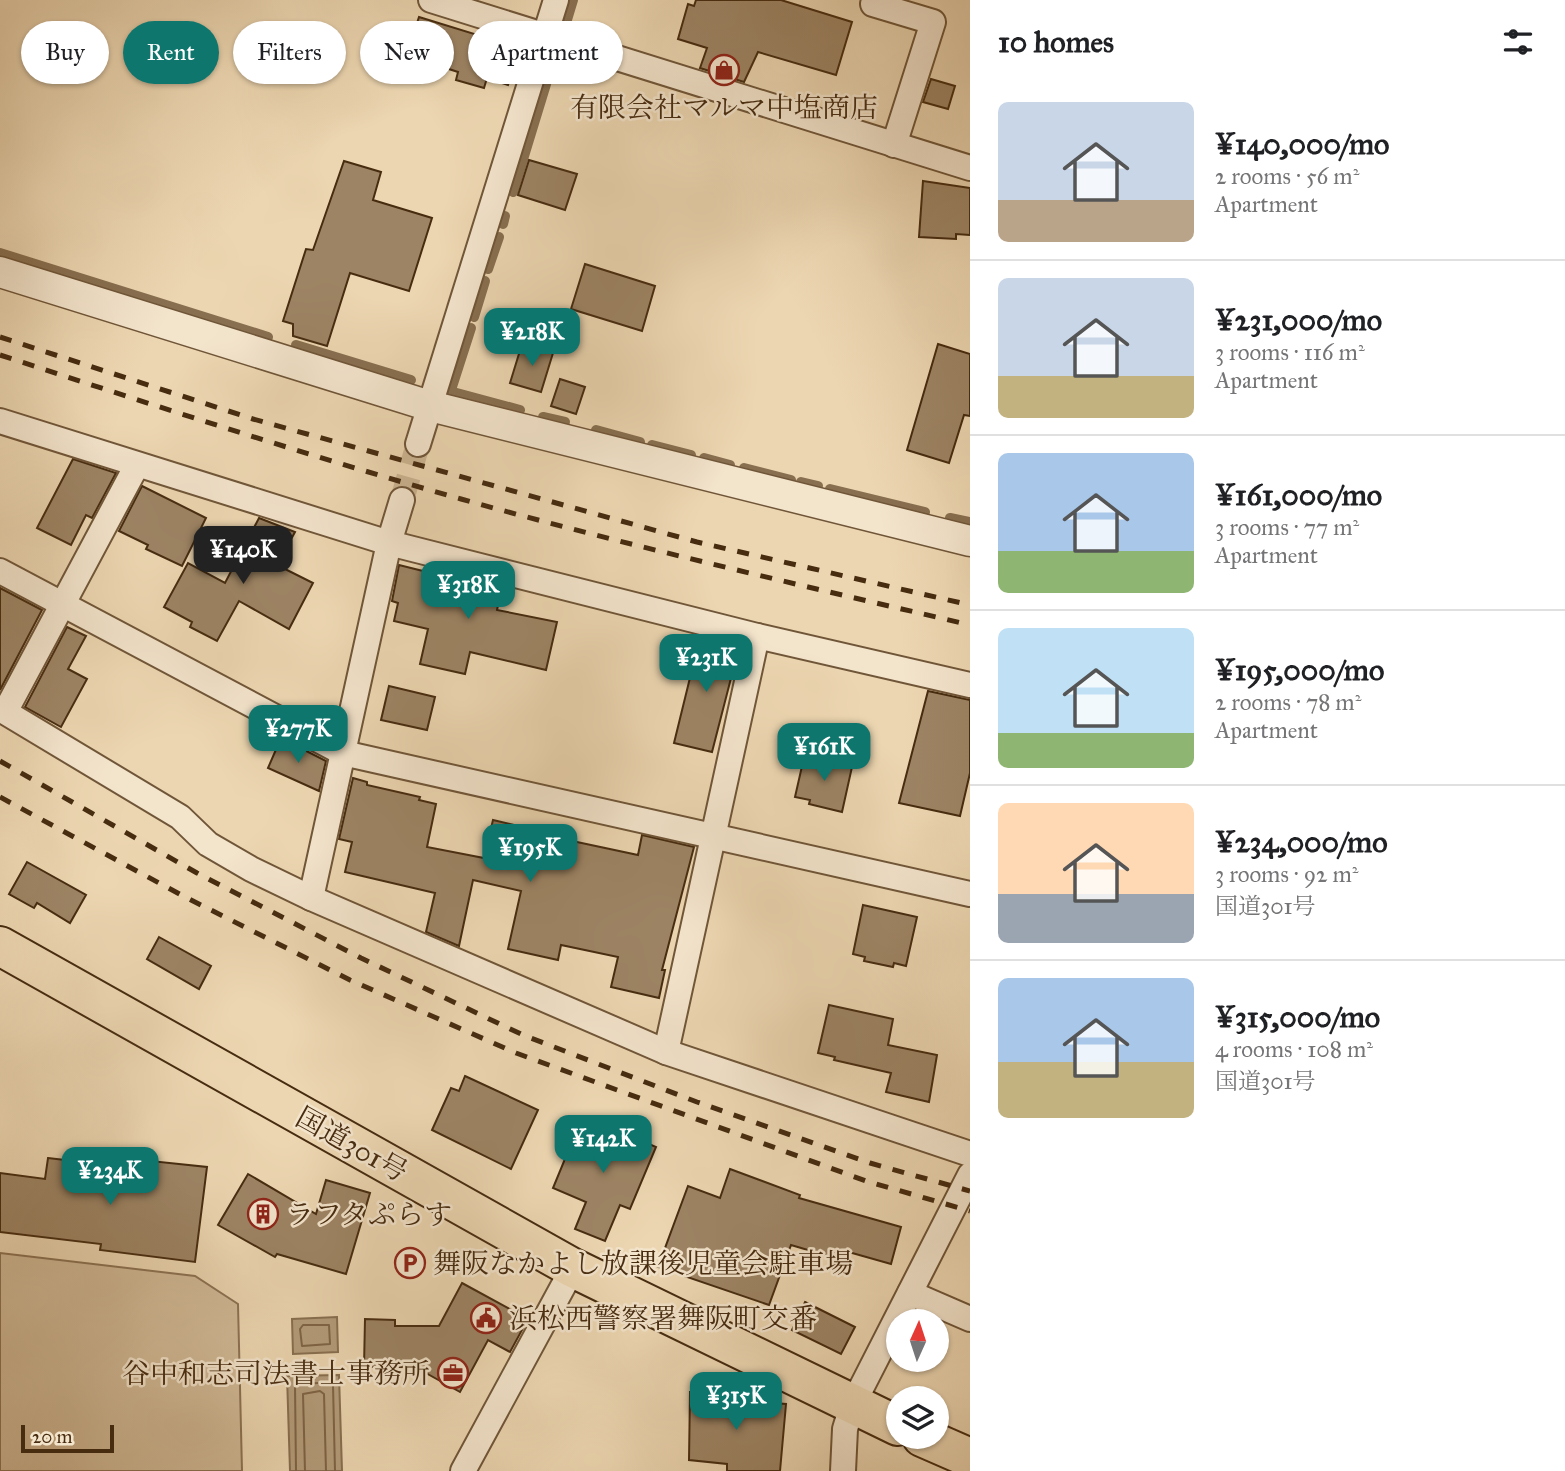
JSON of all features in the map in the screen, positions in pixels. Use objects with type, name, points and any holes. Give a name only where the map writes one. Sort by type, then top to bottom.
[{"type":"highway","name":"国道301号","points":[[0,946],[573,1268],[886,1421]]},
{"type":"highway","points":[[949,1449],[970,1458]]},
{"type":"street","points":[[431,0],[497,21]]},
{"type":"street","points":[[549,21],[555,0]]},
{"type":"street","points":[[873,4],[933,22],[894,145]]},
{"type":"street","points":[[623,61],[970,168]]},
{"type":"street","points":[[418,444],[529,84]]},
{"type":"street","points":[[0,272],[430,406],[970,541]]},
{"type":"street","points":[[0,421],[389,543],[757,636],[970,685]]},
{"type":"street","points":[[136,465],[5,712],[180,817],[208,844],[251,869],[311,898],[666,1052],[970,1154]]},
{"type":"street","points":[[311,898],[389,543],[402,500]]},
{"type":"street","points":[[0,571],[344,752],[970,894]]},
{"type":"street","points":[[666,1052],[757,636]]},
{"type":"street","points":[[843,1471],[845,1429],[852,1406],[970,1175]]},
{"type":"street","points":[[463,1471],[573,1268]]},
{"type":"street","points":[[910,1293],[970,1319]]},
{"type":"shaded area","points":[[0,1253],[195,1276],[238,1304],[242,1471],[0,1471]]},
{"type":"water","points":[[337,1317],[338,1352],[293,1354],[292,1319]]},
{"type":"water","points":[[339,1375],[342,1471],[290,1471],[287,1376]]},
{"type":"building","points":[[696,0],[781,0],[852,22],[836,75],[758,52],[744,82],[700,68],[707,48],[678,39],[688,4],[694,6]]},
{"type":"building","points":[[454,28],[468,32],[468,83],[456,80],[458,72],[454,71]]},
{"type":"building","points":[[931,79],[955,86],[948,109],[923,102]]},
{"type":"building","points":[[529,160],[577,174],[565,210],[518,195]]},
{"type":"building","points":[[344,161],[381,172],[373,200],[432,218],[409,291],[350,273],[327,346],[293,336],[293,324],[283,321],[306,249],[313,250]]},
{"type":"building","points":[[923,181],[970,188],[970,235],[956,234],[956,239],[919,237]]},
{"type":"building","points":[[585,264],[655,286],[642,331],[571,309]]},
{"type":"building","points":[[522,344],[553,353],[541,392],[510,383]]},
{"type":"building","points":[[938,344],[970,354],[970,416],[964,415],[949,463],[907,450]]},
{"type":"building","points":[[560,379],[585,387],[576,414],[551,406]]},
{"type":"building","points":[[73,459],[116,473],[92,518],[86,515],[71,545],[37,528]]},
{"type":"building","points":[[142,486],[206,518],[182,566],[146,549],[148,545],[119,531]]},
{"type":"building","points":[[259,518],[295,532],[277,565],[313,583],[289,629],[239,601],[217,641],[190,627],[192,622],[164,607],[188,563],[225,583]]},
{"type":"building","points":[[399,565],[427,572],[428,568],[502,587],[497,610],[557,622],[546,670],[470,652],[465,674],[420,664],[428,629],[394,621],[398,603],[392,601]]},
{"type":"building","points":[[0,588],[42,610],[0,690]]},
{"type":"building","points":[[67,627],[86,636],[68,669],[87,679],[61,727],[25,707]]},
{"type":"building","points":[[700,637],[739,647],[712,752],[674,743]]},
{"type":"building","points":[[389,686],[435,697],[427,730],[381,720]]},
{"type":"building","points":[[928,691],[970,700],[970,773],[960,816],[899,803]]},
{"type":"building","points":[[281,738],[326,761],[319,791],[268,768]]},
{"type":"building","points":[[805,753],[852,767],[842,812],[809,804],[810,800],[795,797]]},
{"type":"building","points":[[353,778],[367,782],[367,785],[420,797],[419,800],[436,804],[427,847],[484,858],[493,820],[531,829],[530,832],[638,855],[642,835],[694,847],[662,970],[665,970],[659,998],[611,987],[618,957],[561,945],[558,960],[508,949],[521,891],[473,880],[459,946],[426,932],[435,893],[345,872],[352,842],[339,839]]},
{"type":"building","points":[[27,862],[86,895],[70,923],[37,903],[34,908],[9,894]]},
{"type":"building","points":[[863,905],[917,917],[906,966],[894,963],[893,967],[864,961],[865,957],[853,954]]},
{"type":"building","points":[[159,937],[211,966],[199,989],[147,959]]},
{"type":"building","points":[[829,1005],[893,1019],[888,1045],[937,1055],[929,1102],[886,1092],[891,1073],[834,1060],[835,1057],[818,1053]]},
{"type":"building","points":[[465,1076],[538,1110],[511,1169],[432,1130],[451,1088],[459,1091]]},
{"type":"building","points":[[581,1120],[615,1134],[617,1130],[656,1147],[630,1209],[620,1205],[605,1241],[575,1229],[586,1202],[553,1188]]},
{"type":"building","points":[[48,1158],[150,1170],[151,1161],[207,1167],[195,1262],[100,1250],[101,1244],[0,1232],[0,1173],[45,1179]]},
{"type":"building","points":[[730,1169],[800,1195],[799,1198],[901,1227],[891,1264],[838,1249],[835,1258],[791,1245],[769,1305],[658,1267],[688,1186],[720,1198]]},
{"type":"building","points":[[248,1174],[316,1214],[326,1180],[370,1193],[346,1274],[277,1254],[275,1257],[218,1225]]},
{"type":"building","points":[[462,1283],[528,1319],[510,1352],[488,1340],[460,1392],[415,1367],[364,1367],[365,1319],[395,1320],[395,1326],[439,1326]]},
{"type":"building","points":[[805,1302],[855,1327],[841,1354],[792,1330]]},
{"type":"building","points":[[690,1392],[760,1397],[760,1402],[786,1404],[780,1471],[727,1471],[727,1464],[689,1460]]},
{"type":"waterway","points":[[567,21],[573,0]]},
{"type":"waterway","points":[[513,192],[546,84]]},
{"type":"waterway","points":[[503,224],[505,216]]},
{"type":"waterway","points":[[488,269],[499,237]]},
{"type":"waterway","points":[[0,253],[268,337]]},
{"type":"waterway","points":[[474,317],[485,281]]},
{"type":"waterway","points":[[451,390],[471,328]]},
{"type":"waterway","points":[[296,345],[411,380]]},
{"type":"waterway","points":[[453,392],[520,410]]},
{"type":"waterway","points":[[543,417],[565,422]]},
{"type":"waterway","points":[[596,430],[640,442]]},
{"type":"waterway","points":[[652,445],[691,455]]},
{"type":"waterway","points":[[704,458],[730,465]]},
{"type":"waterway","points":[[744,468],[791,480]]},
{"type":"waterway","points":[[801,482],[818,486]]},
{"type":"waterway","points":[[830,489],[925,512]]},
{"type":"waterway","points":[[950,518],[970,522]]},
{"type":"tunnel","points":[[402,500],[418,444]]},
{"type":"railway","points":[[0,337],[253,419],[697,542],[970,605]]},
{"type":"railway","points":[[0,355],[287,447],[461,499],[651,549],[970,625]]},
{"type":"railway","points":[[0,761],[197,873],[361,958],[523,1035],[697,1102],[870,1163],[970,1191]]},
{"type":"railway","points":[[0,797],[185,897],[350,980],[516,1053],[866,1181],[970,1211]]},
{"type":"place","name":"有限会社マルマ中塩商店","points":[[724,70]]},
{"type":"place","name":"ラフタぷらす","points":[[263,1214]]},
{"type":"place","name":"舞阪なかよし放課後児童会駐車場","points":[[410,1263]]},
{"type":"place","name":"浜松西警察署舞阪町交番","points":[[486,1318]]},
{"type":"place","name":"谷中和志司法書士事務所","points":[[453,1373]]}]
